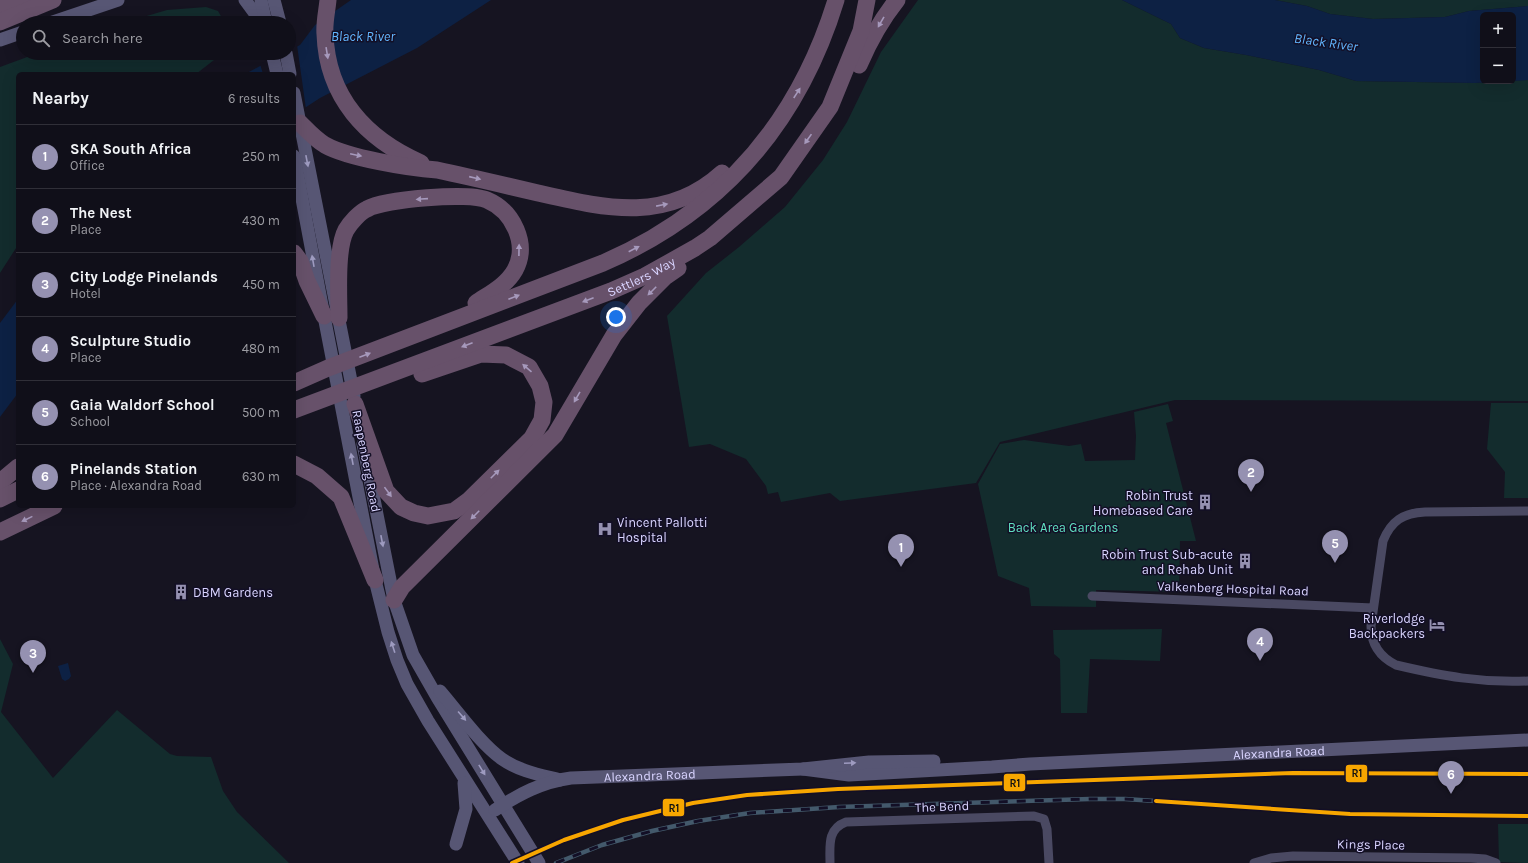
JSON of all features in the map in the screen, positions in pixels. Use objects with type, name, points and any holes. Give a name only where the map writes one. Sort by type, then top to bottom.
[{"type":"highway","points":[[0,8],[26,0]]},
{"type":"highway","points":[[0,22],[52,0]]},
{"type":"highway","points":[[328,0],[324,33],[327,55],[332,77],[347,106],[358,120],[384,143],[437,170]]},
{"type":"highway","points":[[297,381],[603,263],[654,238],[684,219],[738,173],[767,137],[803,84],[825,35],[836,0]]},
{"type":"highway","name":"Settlers Way","points":[[298,409],[611,291],[662,268],[710,238],[781,176],[830,107],[861,31],[867,0]]},
{"type":"highway","points":[[830,107],[852,80],[867,46],[885,14],[897,0]]},
{"type":"highway","points":[[299,121],[313,137],[338,151],[418,168],[437,170],[595,206],[623,209],[646,208],[668,204],[708,186],[738,158],[767,137]]},
{"type":"highway","points":[[331,317],[340,271],[343,240],[346,230],[367,209],[391,201],[466,196],[486,199],[503,208],[516,227],[520,252],[515,270],[494,293],[438,327]]},
{"type":"highway","points":[[394,600],[402,587],[555,435],[614,335],[639,303],[665,278],[708,246],[710,238]]},
{"type":"highway","points":[[296,256],[300,261],[307,281],[331,317]]},
{"type":"highway","points":[[298,409],[365,393],[481,354],[506,355],[529,367],[540,386],[544,402],[542,420],[532,438],[469,500],[454,511],[428,516],[414,513],[401,507],[386,492],[354,416]]},
{"type":"highway","points":[[296,465],[317,476],[341,497],[375,580]]},
{"type":"highway","points":[[0,482],[16,469]]},
{"type":"highway","points":[[0,499],[16,491]]},
{"type":"highway","points":[[0,532],[50,508]]},
{"type":"main road","points":[[71,16],[118,0]]},
{"type":"main road","points":[[245,0],[257,16]]},
{"type":"main road","points":[[261,0],[264,16]]},
{"type":"main road","points":[[274,0],[278,16]]},
{"type":"main road","points":[[0,40],[16,34]]},
{"type":"main road","points":[[273,60],[276,72]]},
{"type":"main road","points":[[287,60],[290,72]]},
{"type":"main road","name":"Raapenberg Road","points":[[296,104],[331,317],[329,340],[354,416],[394,600],[418,665],[540,863]]},
{"type":"main road","name":"Raapenberg Road","points":[[296,165],[331,317],[342,337],[354,416],[375,580],[388,632],[399,666],[428,721],[518,863]]},
{"type":"main road","points":[[418,665],[491,749],[503,759],[520,769],[560,780]]},
{"type":"main road","name":"Alexandra Road","points":[[487,815],[524,792],[560,780],[803,769],[849,775],[1030,764],[1528,740]]},
{"type":"main road","points":[[456,844],[467,804],[463,777]]},
{"type":"street","points":[[1528,510],[1413,512],[1394,522],[1387,531],[1383,541],[1373,608],[1371,636],[1378,651],[1388,661],[1402,666],[1469,680],[1487,682],[1528,681]]},
{"type":"street","name":"Valkenberg Hospital Road","points":[[1092,596],[1373,608]]},
{"type":"street","name":"The Bend","points":[[830,863],[830,840],[832,831],[838,825],[846,822],[1034,816],[1044,819],[1047,829],[1049,863]]},
{"type":"street","name":"Kings Place","points":[[1254,863],[1293,856],[1361,860],[1472,861],[1485,859],[1496,863]]},
{"type":"green space","points":[[918,0],[1122,0],[1171,24],[1180,38],[1204,48],[1319,70],[1356,81],[1516,84],[1516,81],[1528,80],[1528,401],[1175,400],[1000,442],[976,483],[840,501],[830,493],[781,502],[778,492],[768,494],[766,486],[746,459],[710,444],[689,447],[667,316],[706,273],[739,247],[785,207],[823,160],[847,122],[881,52]]},
{"type":"green space","points":[[1275,0],[1528,0],[1528,6],[1469,11],[1445,17],[1373,19],[1330,14],[1307,6]]},
{"type":"green space","points":[[206,7],[218,11],[221,16],[147,16],[167,10]]},
{"type":"green space","points":[[19,60],[214,60],[199,72],[16,72],[16,248],[0,273],[0,67]]},
{"type":"green space","points":[[1491,403],[1528,403],[1528,498],[1504,498],[1505,472],[1487,449]]},
{"type":"green space","name":"Back Area Gardens","points":[[1168,404],[1173,421],[1166,423],[1196,541],[1180,541],[1179,592],[1096,590],[1096,607],[1031,606],[1029,588],[998,576],[978,484],[1000,444],[1024,440],[1069,446],[1081,444],[1085,461],[1135,460],[1136,436],[1134,412]]},
{"type":"green space","points":[[1162,629],[1160,661],[1090,659],[1087,713],[1061,713],[1060,659],[1054,654],[1053,630]]},
{"type":"green space","points":[[0,639],[13,664],[1,712],[53,778],[117,710],[170,754],[177,756],[211,757],[223,791],[237,812],[289,863],[0,863]]},
{"type":"green space","points":[[1498,824],[1528,824],[1528,863],[1499,862]]},
{"type":"water","name":"Black River","points":[[351,0],[491,0],[417,48],[320,98],[296,114],[296,72],[249,72],[272,60],[296,60],[296,47],[300,45],[315,25]]},
{"type":"water","name":"Black River","points":[[1122,0],[1275,0],[1307,6],[1330,14],[1373,19],[1445,17],[1469,11],[1528,6],[1528,80],[1516,81],[1516,12],[1480,12],[1480,83],[1475,83],[1356,81],[1319,70],[1204,48],[1180,38],[1171,24]]},
{"type":"water","points":[[16,302],[16,396],[0,417],[0,323]]},
{"type":"water","points":[[68,663],[71,676],[65,681],[62,679],[58,666]]},
{"type":"pier","points":[[296,46],[306,109],[296,116],[296,72],[262,72],[260,64],[268,60],[296,60]]},
{"type":"railway","points":[[556,863],[602,845],[652,831],[698,821],[750,813],[839,807],[1125,799],[1350,814],[1528,816]]},
{"type":"transit line","name":"R1","points":[[512,863],[564,840],[623,820],[693,803],[747,795],[838,789],[1293,773],[1528,774]]},
{"type":"transit line","name":"R1","points":[[1156,801],[1350,814],[1528,816]]},
{"type":"place","name":"The Nest","points":[[1251,492]]},
{"type":"place","name":"Robin Trust Homebased Care","points":[[1205,502]]},
{"type":"place","name":"Vincent Pallotti Hospital","points":[[605,529]]},
{"type":"place","name":"Robin Trust Sub-acute and Rehab Unit","points":[[1245,561]]},
{"type":"place","name":"Gaia Waldorf School","points":[[1335,563]]},
{"type":"place","name":"SKA South Africa","points":[[901,567]]},
{"type":"place","name":"DBM Gardens","points":[[181,592]]},
{"type":"place","name":"Riverlodge Backpackers","points":[[1437,625]]},
{"type":"place","name":"Sculpture Studio","points":[[1260,661]]},
{"type":"place","name":"City Lodge Pinelands","points":[[33,673]]},
{"type":"place","name":"Pinelands Station","points":[[1451,794]]}]
